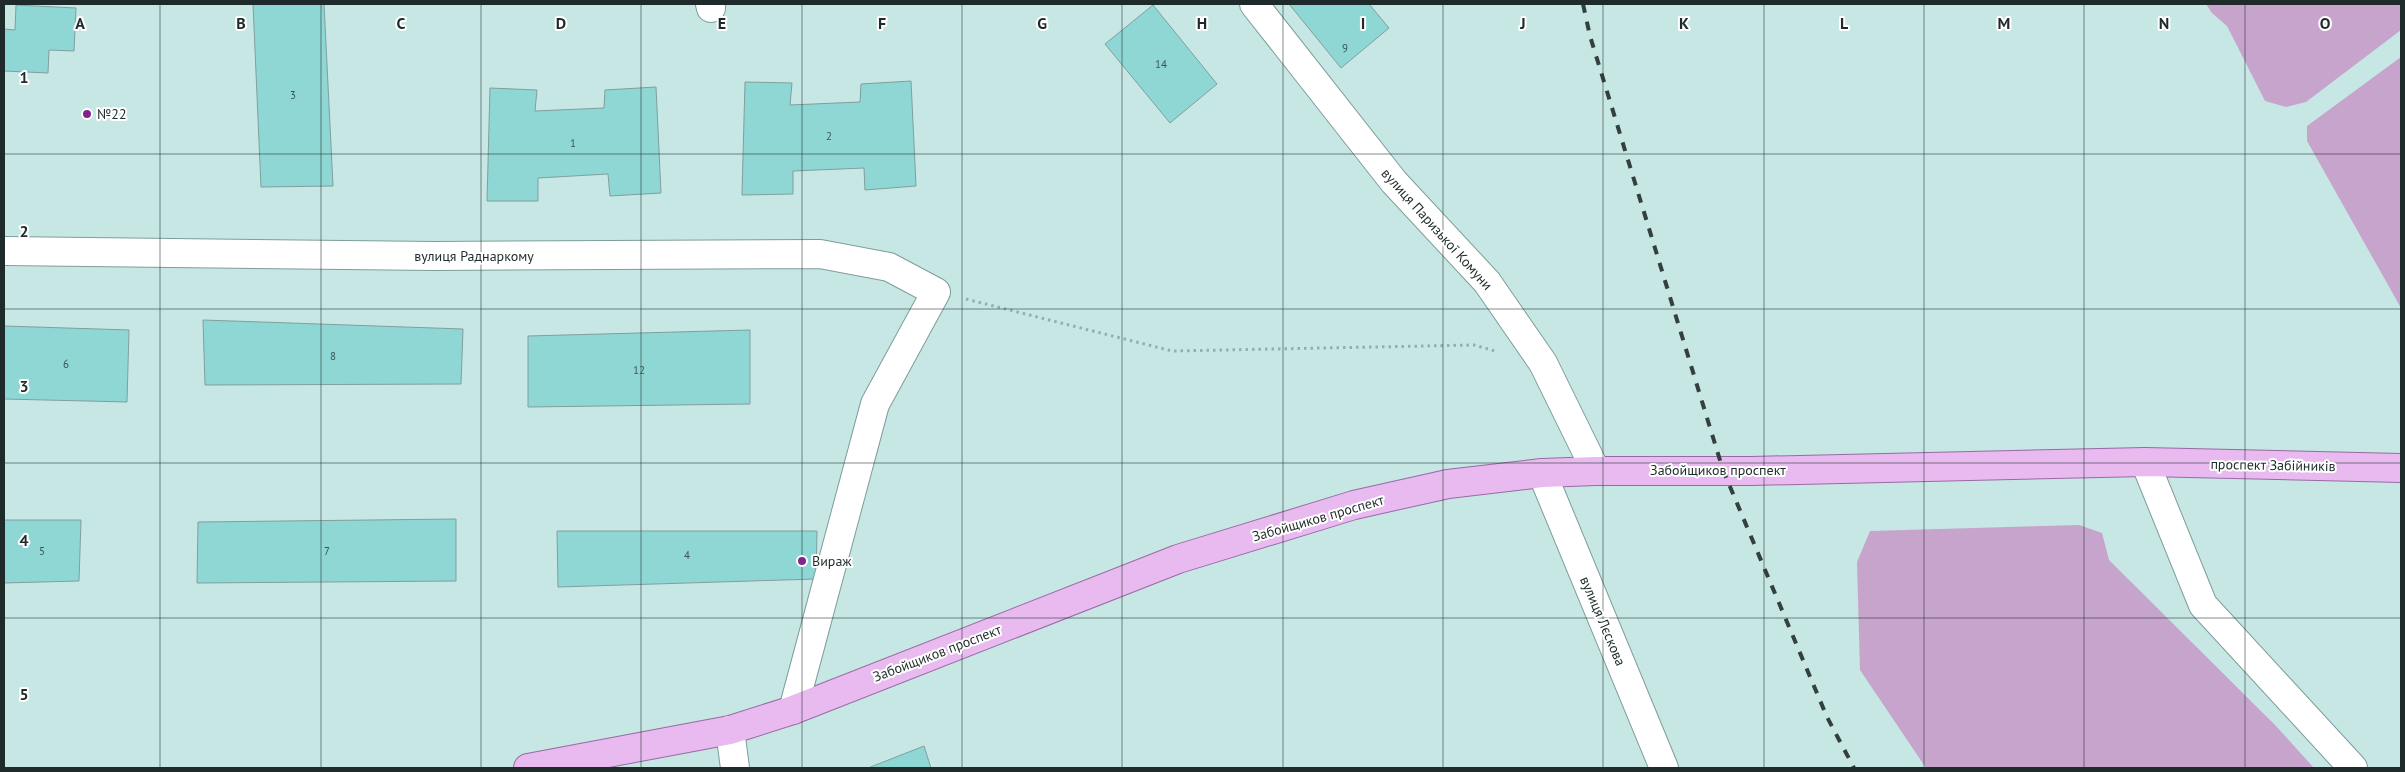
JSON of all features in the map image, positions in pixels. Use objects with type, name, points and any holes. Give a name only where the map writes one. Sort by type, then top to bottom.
[{"type":"main road","name":"Забойщиков проспект","points":[[528,768],[730,730],[793,710],[1178,559],[1354,505],[1448,484],[1542,473],[1596,471],[1752,471],[2145,462]]},
{"type":"main road","name":"проспект Забійників","points":[[2145,462],[2401,468]]},
{"type":"street","name":"вулиця Паризької Комуни","points":[[1254,4],[1394,182],[1487,282],[1542,363],[1596,471]]},
{"type":"street","name":"вулиця Раднаркому","points":[[4,251],[434,256],[820,254],[889,267],[936,292]]},
{"type":"street","points":[[793,710],[875,404],[936,292]]},
{"type":"street","points":[[2145,462],[2203,605],[2353,768]]},
{"type":"street","name":"вулиця Лєскова","points":[[1542,473],[1664,768]]},
{"type":"street","points":[[730,730],[735,768]]},
{"type":"path","points":[[936,292],[1172,351],[1474,345],[1542,363]]},
{"type":"shaded area","points":[[2206,4],[2401,4],[2401,30],[2306,102],[2286,107],[2265,101],[2227,26],[2212,13]]},
{"type":"shaded area","points":[[2401,57],[2401,308],[2307,141],[2307,126]]},
{"type":"shaded area","points":[[2079,525],[2102,533],[2109,560],[2276,726],[2314,768],[1926,768],[1860,670],[1857,562],[1870,531]]},
{"type":"building","points":[[253,4],[324,4],[333,186],[261,187]]},
{"type":"building","points":[[1289,4],[1369,4],[1389,28],[1341,68]]},
{"type":"building","points":[[16,5],[76,8],[74,51],[49,50],[48,73],[4,71],[4,29],[15,30]]},
{"type":"building","points":[[1153,5],[1217,84],[1170,123],[1105,44]]},
{"type":"building","points":[[911,81],[916,186],[865,190],[864,168],[793,171],[793,194],[742,195],[745,82],[792,83],[790,105],[860,102],[861,84]]},
{"type":"building","points":[[656,87],[661,193],[610,196],[608,174],[538,178],[538,201],[487,201],[490,88],[537,90],[535,111],[604,108],[605,90]]},
{"type":"building","points":[[203,320],[463,329],[461,384],[205,385]]},
{"type":"building","points":[[4,326],[129,330],[127,402],[4,399]]},
{"type":"building","points":[[750,330],[750,404],[528,407],[528,336]]},
{"type":"building","points":[[456,519],[456,581],[197,583],[198,522]]},
{"type":"building","points":[[4,520],[81,520],[79,581],[4,583]]},
{"type":"building","points":[[557,531],[817,531],[816,579],[558,587]]},
{"type":"building","points":[[924,746],[931,768],[868,768]]},
{"type":"railway","points":[[1583,4],[1590,36],[1723,470],[1827,717],[1854,768]]},
{"type":"place","name":"№22","points":[[87,114]]},
{"type":"place","name":"Вираж","points":[[802,561]]}]
